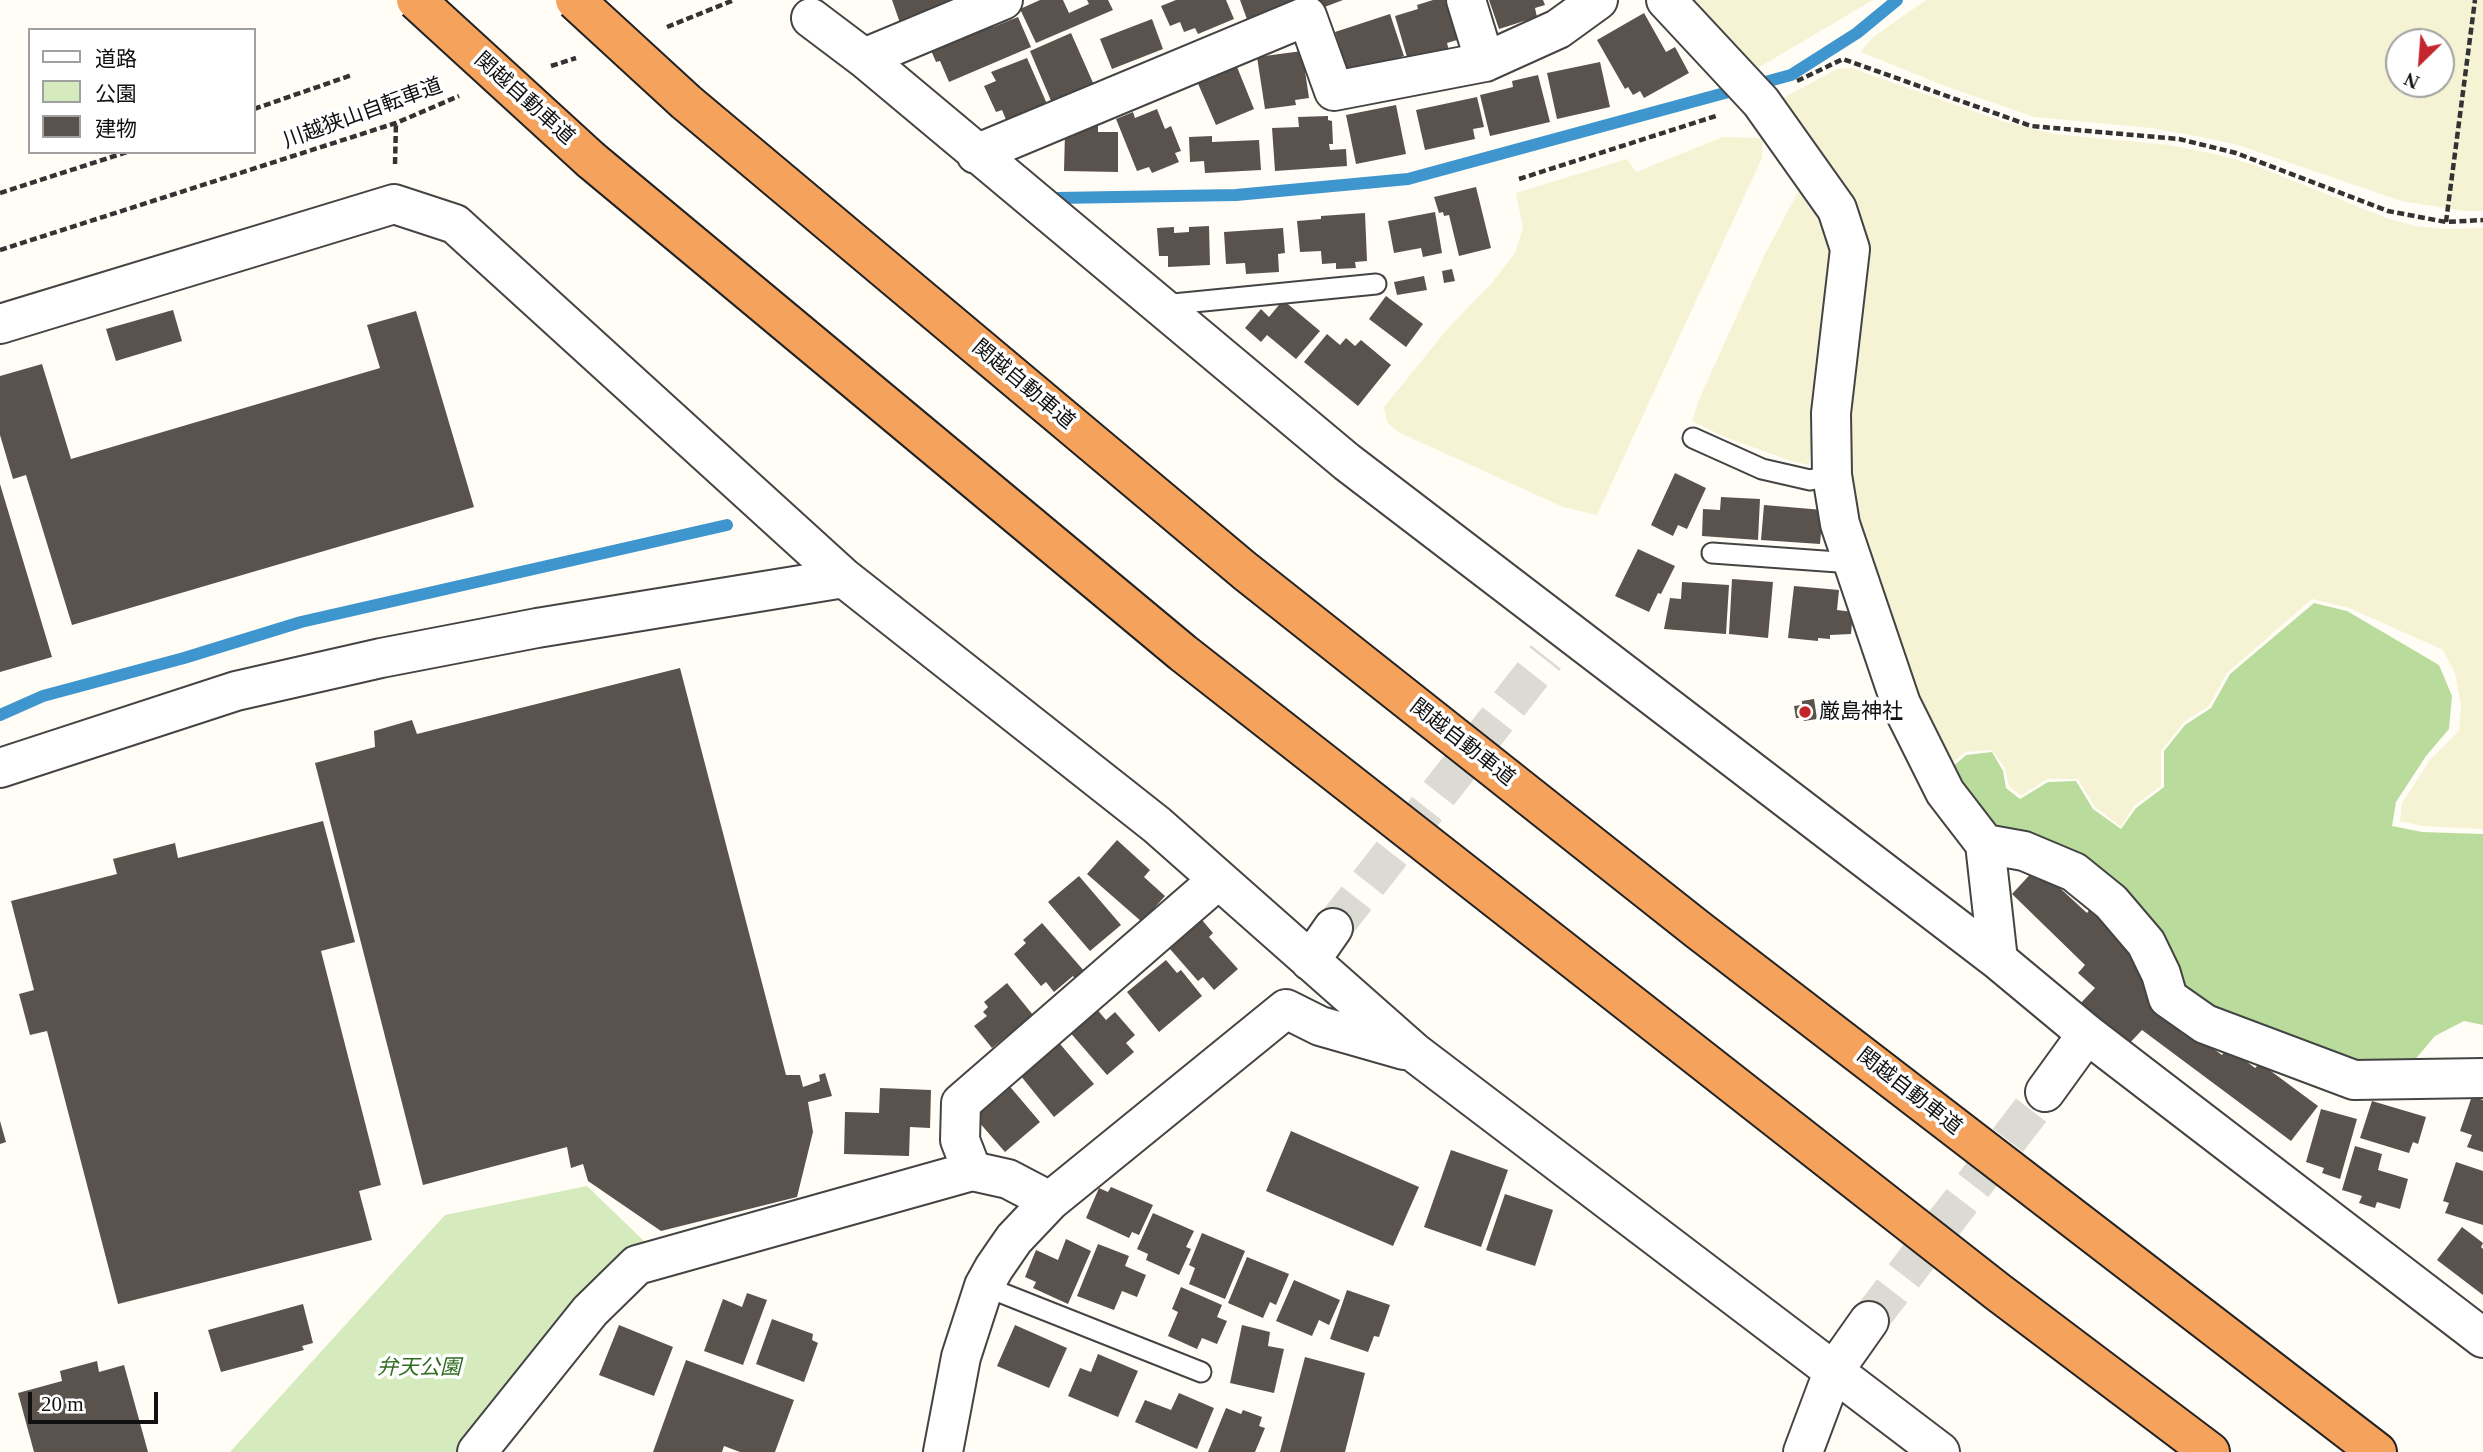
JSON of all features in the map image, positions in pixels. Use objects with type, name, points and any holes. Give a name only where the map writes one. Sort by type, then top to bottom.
[{"type":"highway","name":"関越自動車道","points":[[416,0],[591,160],[1183,653],[1955,1258],[2210,1452]]},
{"type":"highway","name":"関越自動車道","points":[[575,0],[686,102],[1245,571],[1696,929],[2377,1452]]},
{"type":"street","points":[[864,58],[1003,0]]},
{"type":"street","points":[[1466,0],[1485,62]]},
{"type":"street","points":[[976,154],[1307,16],[1334,91],[1485,62],[1559,29],[1598,0]]},
{"type":"street","points":[[1667,0],[1752,92],[1837,209],[1850,249],[1831,413],[1832,475],[1840,524],[1901,704],[1945,792],[1985,844],[1998,960]]},
{"type":"street","points":[[811,18],[864,58],[976,154],[1162,305],[1557,644],[1998,960],[2087,1034],[2483,1338]]},
{"type":"street","points":[[0,324],[394,204],[455,225],[844,578],[1157,825],[1415,1053],[1940,1452]]},
{"type":"street","points":[[0,768],[236,691],[381,658],[537,628],[844,578]]},
{"type":"street","points":[[1985,844],[2024,851],[2074,872],[2111,902],[2146,943],[2161,974],[2168,998],[2204,1024],[2354,1080],[2483,1078]]},
{"type":"street","points":[[972,1171],[960,1140],[961,1103],[1218,880]]},
{"type":"street","points":[[1310,961],[1333,928]]},
{"type":"street","points":[[943,1452],[961,1357],[984,1286],[1014,1240],[1050,1201],[1286,1009],[1320,1026],[1415,1053]]},
{"type":"street","points":[[2045,1092],[2087,1034]]},
{"type":"street","points":[[477,1452],[590,1311],[636,1265],[972,1171],[1007,1179],[1050,1201]]},
{"type":"street","points":[[1803,1452],[1833,1372],[1869,1321]]},
{"type":"lane","points":[[1162,305],[1376,284]]},
{"type":"lane","points":[[1693,438],[1762,469],[1811,480],[1832,475]]},
{"type":"lane","points":[[1712,553],[1852,563]]},
{"type":"lane","points":[[984,1286],[1201,1372]]},
{"type":"path","points":[[657,30],[734,0]]},
{"type":"path","points":[[2446,222],[2475,0]]},
{"type":"path","points":[[539,70],[578,57]]},
{"type":"path","points":[[1519,180],[1843,59],[2031,126],[2179,139],[2236,153],[2388,211],[2446,222],[2483,220]]},
{"type":"path","points":[[256,107],[352,75]]},
{"type":"path","name":"川越狭山自転車道","points":[[0,250],[396,123],[460,96]]},
{"type":"path","points":[[0,193],[121,154]]},
{"type":"shaded area","points":[[1689,0],[1873,0],[1751,72]]},
{"type":"shaded area","points":[[1926,0],[2483,0],[2483,211],[2464,211],[2401,201],[2238,145],[2196,136],[2151,128],[2034,117],[1945,86],[1861,52],[1872,38]]},
{"type":"shaded area","points":[[1851,68],[2002,121],[2054,134],[2170,145],[2219,155],[2251,164],[2389,219],[2416,226],[2443,229],[2483,228],[2483,829],[2422,826],[2400,821],[2402,803],[2430,760],[2459,731],[2461,706],[2455,673],[2443,650],[2349,608],[2312,599],[2227,673],[2209,706],[2184,722],[2161,751],[2161,786],[2134,806],[2121,827],[2095,807],[2078,779],[2047,779],[2021,796],[2009,786],[2005,768],[1992,750],[1965,752],[1948,767],[1927,728],[1850,487],[1844,431],[1857,311],[1776,106],[1783,98],[1837,69]]},
{"type":"shaded area","points":[[1723,137],[1763,138],[1762,158],[1597,515],[1563,507],[1398,432],[1387,422],[1384,407],[1449,327],[1491,284],[1515,253],[1523,228],[1516,193],[1627,159],[1636,172]]},
{"type":"shaded area","points":[[1799,190],[1815,201],[1831,233],[1832,270],[1809,465],[1725,437],[1692,421],[1700,397],[1764,256]]},
{"type":"green space","points":[[2314,603],[2347,611],[2439,665],[2452,696],[2449,729],[2426,756],[2396,802],[2392,826],[2422,832],[2483,834],[2483,1025],[2464,1021],[2435,1036],[2413,1062],[2352,1066],[2240,1025],[2177,983],[2150,932],[1990,834],[1948,771],[1966,755],[1992,752],[2003,771],[2006,788],[2020,799],[2048,782],[2076,781],[2093,809],[2121,829],[2136,808],[2164,787],[2164,751],[2185,725],[2211,708],[2230,674]]},
{"type":"green space","name":"弁天公園","points":[[587,1186],[645,1242],[555,1327],[459,1452],[230,1452],[445,1215]]},
{"type":"building","points":[[892,0],[958,0],[900,23]]},
{"type":"building","points":[[1040,0],[1063,0],[1069,13],[1089,4],[1087,0],[1108,0],[1113,10],[1036,43],[1020,9]]},
{"type":"building","points":[[1176,0],[1226,0],[1234,19],[1198,34],[1195,28],[1184,32],[1180,22],[1170,26],[1161,6]]},
{"type":"building","points":[[1240,0],[1303,0],[1248,22]]},
{"type":"building","points":[[1319,0],[1343,0],[1322,8]]},
{"type":"building","points":[[1433,0],[1445,0],[1457,40],[1447,43],[1449,51],[1409,64],[1395,16],[1418,9],[1417,5]]},
{"type":"building","points":[[1489,0],[1543,0],[1545,5],[1535,8],[1537,17],[1499,29]]},
{"type":"building","points":[[1644,13],[1666,52],[1675,47],[1689,73],[1644,98],[1640,91],[1633,95],[1628,87],[1625,89],[1597,40]]},
{"type":"building","points":[[1390,14],[1404,56],[1349,74],[1335,32]]},
{"type":"building","points":[[1018,17],[1031,47],[949,82],[940,61],[936,62],[930,48],[988,18],[993,27]]},
{"type":"building","points":[[1152,19],[1163,49],[1112,69],[1100,39]]},
{"type":"building","points":[[1071,33],[1094,85],[1052,103],[1030,51]]},
{"type":"building","points":[[1302,51],[1309,98],[1295,100],[1296,105],[1265,109],[1257,57]]},
{"type":"building","points":[[1027,58],[1047,104],[1007,122],[1002,110],[996,112],[984,86],[996,81],[991,72]]},
{"type":"building","points":[[1235,62],[1254,109],[1216,125],[1196,79]]},
{"type":"building","points":[[1600,62],[1610,107],[1557,119],[1547,73]]},
{"type":"building","points":[[1538,75],[1550,122],[1490,136],[1480,95],[1513,87],[1512,81]]},
{"type":"building","points":[[1477,97],[1484,127],[1473,129],[1475,139],[1425,150],[1416,110]]},
{"type":"building","points":[[1396,105],[1406,154],[1356,164],[1346,115]]},
{"type":"building","points":[[1157,109],[1165,129],[1171,126],[1181,151],[1175,153],[1179,162],[1152,173],[1149,167],[1137,171],[1116,119],[1133,112],[1135,118]]},
{"type":"building","points":[[1328,116],[1328,120],[1332,121],[1333,144],[1329,144],[1330,150],[1346,149],[1347,166],[1275,171],[1272,128],[1299,127],[1298,117]]},
{"type":"building","points":[[1083,125],[1098,126],[1098,132],[1118,132],[1118,172],[1064,171],[1065,132],[1082,132]]},
{"type":"building","points":[[1212,136],[1212,142],[1259,140],[1261,170],[1205,173],[1204,161],[1190,162],[1189,137]]},
{"type":"building","points":[[1476,187],[1491,248],[1459,256],[1449,215],[1439,213],[1434,197]]},
{"type":"building","points":[[1435,212],[1442,253],[1423,257],[1421,248],[1394,253],[1388,221]]},
{"type":"building","points":[[1365,213],[1367,261],[1355,262],[1356,268],[1336,269],[1336,263],[1322,264],[1321,251],[1300,252],[1297,221],[1321,219],[1321,216]]},
{"type":"building","points":[[1209,226],[1210,265],[1168,267],[1168,256],[1159,256],[1157,228],[1174,227],[1174,233],[1189,232],[1189,227]]},
{"type":"building","points":[[1283,228],[1285,253],[1278,254],[1279,272],[1246,274],[1245,263],[1226,264],[1224,232]]},
{"type":"building","points":[[1452,269],[1455,281],[1444,283],[1442,271]]},
{"type":"building","points":[[1424,276],[1427,290],[1397,295],[1394,282]]},
{"type":"building","points":[[1386,296],[1423,324],[1406,347],[1369,319]]},
{"type":"building","points":[[1283,300],[1320,331],[1296,359],[1267,335],[1261,342],[1245,328],[1261,309],[1269,317]]},
{"type":"building","points":[[173,310],[182,341],[116,361],[106,329]]},
{"type":"building","points":[[416,311],[474,507],[72,625],[26,475],[13,479],[0,435],[0,376],[42,364],[71,459],[380,368],[367,325]]},
{"type":"building","points":[[1327,334],[1340,345],[1346,338],[1355,346],[1361,340],[1391,365],[1358,406],[1304,362]]},
{"type":"building","points":[[1675,473],[1706,488],[1687,529],[1678,525],[1673,536],[1651,525]]},
{"type":"building","points":[[0,484],[52,657],[0,672]]},
{"type":"building","points":[[1721,497],[1760,499],[1758,540],[1702,536],[1703,509],[1720,510]]},
{"type":"building","points":[[1764,505],[1823,510],[1820,544],[1761,540]]},
{"type":"building","points":[[1638,549],[1675,566],[1649,612],[1615,596]]},
{"type":"building","points":[[1732,579],[1773,582],[1768,638],[1729,634]]},
{"type":"building","points":[[1682,582],[1729,585],[1726,634],[1664,629],[1670,598],[1681,599]]},
{"type":"building","points":[[1794,586],[1839,590],[1837,610],[1853,612],[1851,634],[1830,635],[1830,639],[1818,638],[1818,641],[1788,638]]},
{"type":"building","points":[[680,668],[786,1075],[800,1075],[803,1087],[820,1081],[819,1075],[825,1073],[832,1096],[808,1102],[813,1132],[797,1197],[661,1231],[588,1181],[583,1164],[571,1168],[567,1147],[423,1185],[315,763],[375,747],[374,731],[412,720],[417,734]]},
{"type":"building","name":"厳島神社","points":[[1814,699],[1817,719],[1804,721],[1803,718],[1796,718],[1794,706]]},
{"type":"building","points":[[323,821],[355,942],[321,951],[381,1185],[359,1191],[372,1240],[118,1304],[47,1031],[30,1035],[19,994],[34,990],[11,901],[117,874],[113,859],[175,843],[178,858]]},
{"type":"building","points":[[1117,840],[1150,870],[1144,877],[1165,896],[1142,922],[1087,874]]},
{"type":"building","points":[[2037,867],[2087,913],[2097,900],[2134,947],[2128,953],[2159,1010],[2222,1055],[2228,1047],[2255,1068],[2260,1063],[2318,1106],[2291,1141],[2142,1030],[2124,1049],[2078,1006],[2095,988],[2078,973],[2085,965],[2012,894]]},
{"type":"building","points":[[1079,876],[1121,925],[1090,951],[1048,902]]},
{"type":"building","points":[[1202,920],[1213,933],[1209,937],[1238,969],[1214,990],[1203,977],[1198,981],[1170,949]]},
{"type":"building","points":[[1042,923],[1085,972],[1076,980],[1073,976],[1054,992],[1046,982],[1041,986],[1014,954],[1026,943],[1023,940]]},
{"type":"building","points":[[1166,960],[1177,973],[1181,970],[1202,996],[1159,1032],[1127,992]]},
{"type":"building","points":[[1007,983],[1033,1015],[992,1048],[974,1026],[987,1016],[983,1012],[988,1007],[984,1002]]},
{"type":"building","points":[[1095,1007],[1106,1020],[1115,1012],[1135,1035],[1126,1043],[1134,1052],[1107,1075],[1068,1030]]},
{"type":"building","points":[[1055,1038],[1094,1084],[1054,1117],[1016,1070]]},
{"type":"building","points":[[1006,1082],[1040,1122],[1005,1152],[971,1113]]},
{"type":"building","points":[[880,1088],[931,1090],[930,1128],[910,1127],[909,1156],[844,1154],[845,1112],[879,1113]]},
{"type":"building","points":[[2472,1096],[2483,1100],[2483,1152],[2467,1147],[2472,1135],[2460,1131]]},
{"type":"building","points":[[2372,1101],[2426,1117],[2418,1144],[2413,1142],[2409,1153],[2360,1138]]},
{"type":"building","points":[[2321,1109],[2357,1119],[2340,1179],[2322,1173],[2324,1168],[2306,1162]]},
{"type":"building","points":[[0,1121],[6,1142],[0,1144]]},
{"type":"building","points":[[1291,1131],[1419,1187],[1393,1246],[1266,1191]]},
{"type":"building","points":[[2355,1146],[2382,1154],[2378,1170],[2408,1179],[2400,1209],[2377,1202],[2375,1208],[2359,1203],[2362,1196],[2342,1190]]},
{"type":"building","points":[[1451,1150],[1508,1170],[1481,1247],[1424,1227]]},
{"type":"building","points":[[2456,1162],[2483,1171],[2483,1225],[2445,1213],[2449,1203],[2443,1201]]},
{"type":"building","points":[[1111,1187],[1153,1205],[1139,1235],[1132,1232],[1129,1238],[1086,1218],[1099,1188],[1108,1192]]},
{"type":"building","points":[[1505,1194],[1553,1210],[1535,1266],[1486,1250]]},
{"type":"building","points":[[1153,1213],[1194,1231],[1186,1247],[1191,1249],[1179,1275],[1146,1260],[1148,1254],[1137,1249]]},
{"type":"building","points":[[2462,1227],[2483,1243],[2483,1295],[2437,1260]]},
{"type":"building","points":[[1202,1233],[1245,1251],[1225,1299],[1189,1284],[1195,1268],[1189,1265]]},
{"type":"building","points":[[1066,1239],[1091,1251],[1068,1304],[1033,1288],[1036,1282],[1025,1277],[1036,1250],[1058,1260]]},
{"type":"building","points":[[1098,1244],[1129,1256],[1125,1266],[1146,1275],[1137,1297],[1122,1291],[1114,1310],[1077,1296]]},
{"type":"building","points":[[1247,1257],[1289,1274],[1276,1305],[1270,1302],[1263,1318],[1228,1303]]},
{"type":"building","points":[[1294,1280],[1340,1300],[1329,1325],[1319,1320],[1312,1336],[1276,1321]]},
{"type":"building","points":[[1181,1287],[1222,1305],[1217,1317],[1227,1321],[1217,1344],[1202,1338],[1197,1349],[1168,1336],[1178,1312],[1172,1309]]},
{"type":"building","points":[[1347,1290],[1390,1305],[1379,1337],[1374,1336],[1368,1352],[1330,1339]]},
{"type":"building","points":[[747,1293],[767,1300],[743,1365],[704,1351],[723,1299],[742,1307]]},
{"type":"building","points":[[303,1304],[313,1343],[302,1346],[304,1350],[221,1372],[208,1330]]},
{"type":"building","points":[[772,1319],[813,1334],[812,1340],[818,1343],[804,1382],[756,1364]]},
{"type":"building","points":[[619,1325],[673,1347],[654,1396],[599,1375]]},
{"type":"building","points":[[1015,1325],[1067,1348],[1049,1388],[997,1366]]},
{"type":"building","points":[[1242,1325],[1270,1332],[1268,1346],[1284,1349],[1274,1393],[1230,1383]]},
{"type":"building","points":[[1098,1354],[1138,1371],[1118,1417],[1068,1396],[1080,1368],[1091,1372]]},
{"type":"building","points":[[1305,1357],[1365,1373],[1345,1452],[1280,1452]]},
{"type":"building","points":[[686,1360],[794,1400],[775,1452],[740,1452],[724,1446],[722,1452],[653,1452]]},
{"type":"building","points":[[97,1361],[99,1372],[124,1365],[148,1452],[34,1452],[18,1393],[62,1381],[60,1371]]},
{"type":"building","points":[[1179,1393],[1214,1408],[1197,1449],[1135,1422],[1145,1400],[1171,1410]]},
{"type":"building","points":[[1226,1408],[1241,1414],[1243,1410],[1262,1417],[1259,1426],[1265,1428],[1255,1452],[1208,1452]]},
{"type":"waterway","points":[[1057,198],[1236,195],[1408,179],[1791,75],[1857,33],[1897,0]]},
{"type":"waterway","points":[[0,715],[43,696],[184,658],[301,622],[727,525]]},
{"type":"tunnel","points":[[1333,928],[1546,657]]},
{"type":"tunnel","points":[[1869,1321],[2045,1092]]},
{"type":"place","name":"厳島神社","points":[[1805,712]]}]
